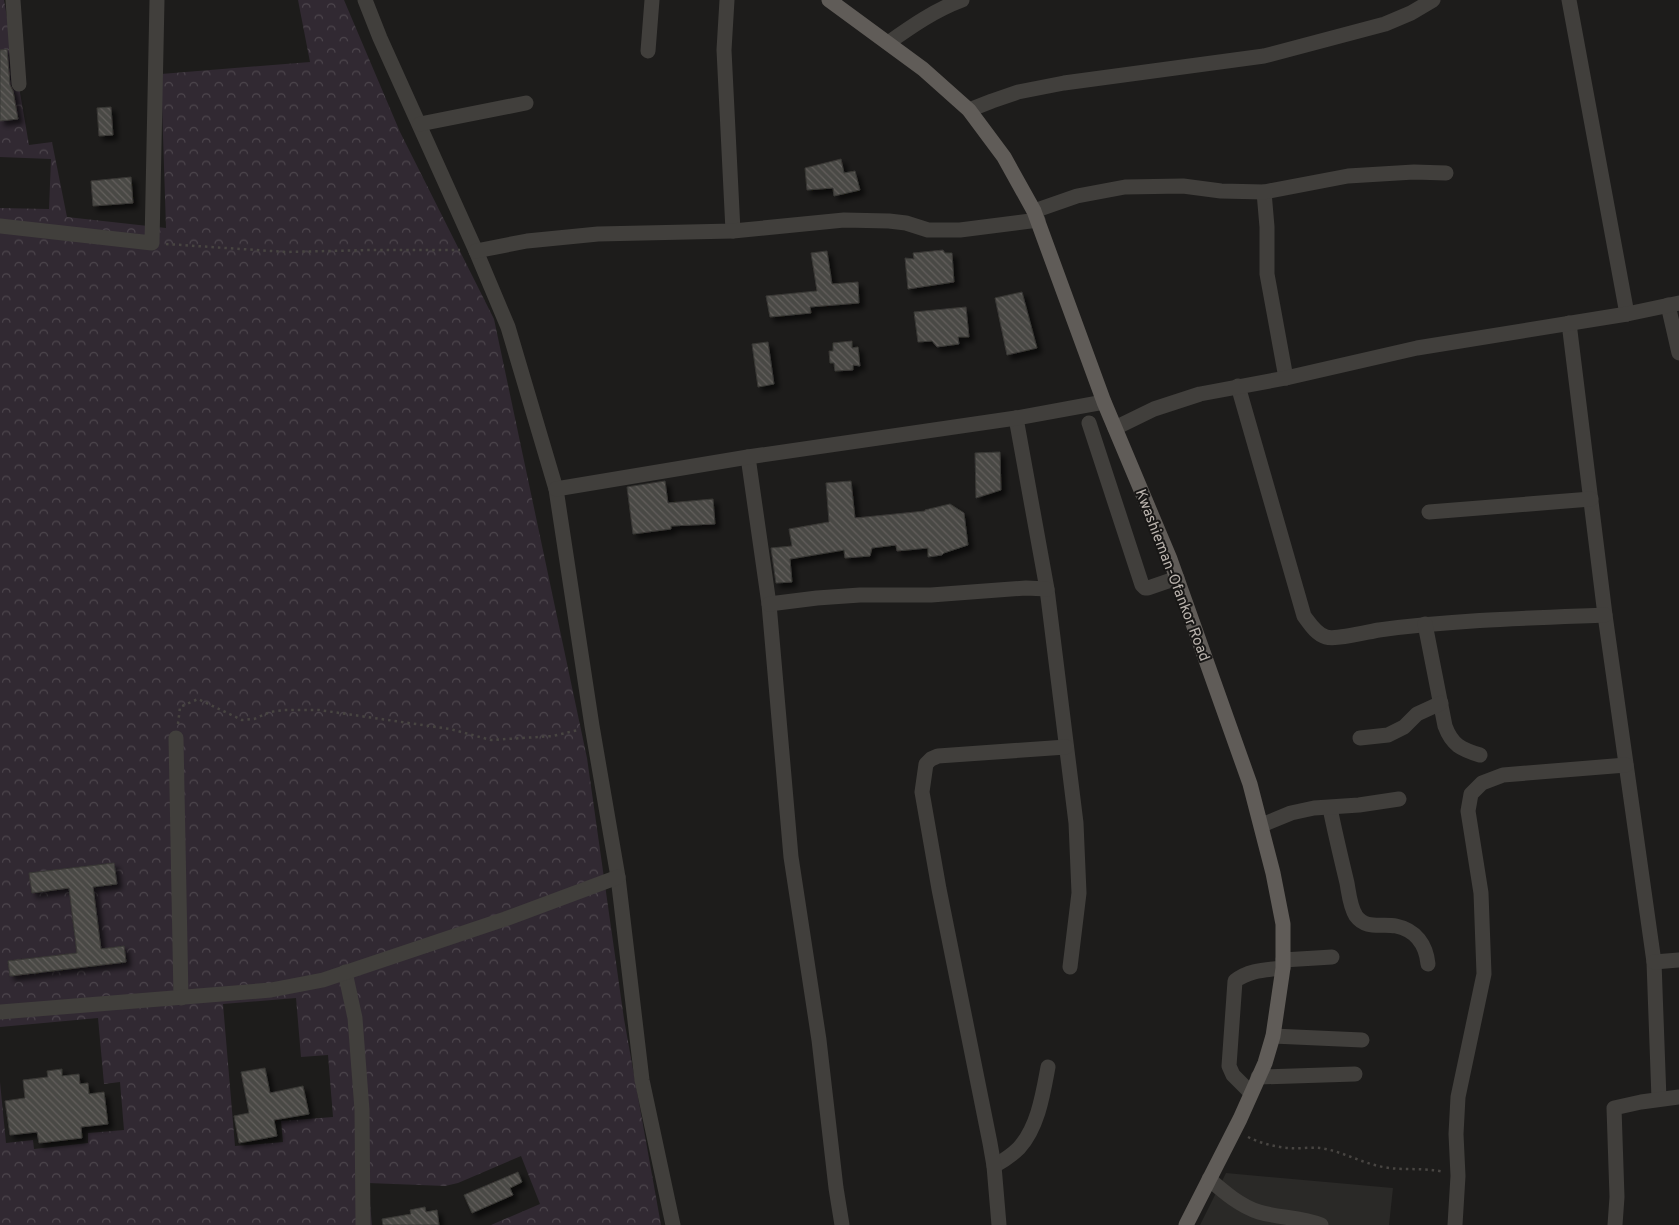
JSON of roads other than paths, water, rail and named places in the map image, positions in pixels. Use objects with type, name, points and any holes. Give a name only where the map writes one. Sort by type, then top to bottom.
[{"type":"main road","name":"Kwashieman-Ofankor Road","points":[[828,0],[923,69],[970,110],[1004,157],[1036,215],[1104,402],[1176,578],[1250,784],[1262,825],[1283,924],[1283,964],[1273,1036],[1258,1078],[1186,1225]]},
{"type":"street","points":[[13,0],[19,84]]},
{"type":"street","points":[[0,226],[152,244],[157,0]]},
{"type":"street","points":[[365,0],[508,327],[556,489],[592,726],[618,877],[642,1080],[673,1225]]},
{"type":"street","points":[[648,51],[652,0]]},
{"type":"street","points":[[727,0],[724,50],[734,231]]},
{"type":"street","points":[[888,43],[943,7],[962,0]]},
{"type":"street","points":[[970,110],[1018,92],[1064,83],[1264,56],[1386,24],[1412,13],[1433,0]]},
{"type":"street","points":[[1569,0],[1628,314]]},
{"type":"street","points":[[420,124],[526,103]]},
{"type":"street","points":[[476,251],[527,241],[598,234],[734,231],[844,220],[889,221],[906,223],[928,230],[960,230],[1036,215],[1078,196],[1125,187],[1183,186],[1221,191],[1264,192],[1348,176],[1414,172],[1446,173]]},
{"type":"street","points":[[1264,192],[1267,227],[1267,274],[1286,378]]},
{"type":"street","points":[[1115,428],[1154,409],[1200,394],[1286,378],[1417,348],[1628,314],[1673,304],[1679,353]]},
{"type":"street","points":[[1569,323],[1605,616],[1654,962],[1659,1099]]},
{"type":"street","points":[[1238,386],[1304,616],[1315,631],[1326,637],[1338,638],[1359,633],[1425,624],[1475,620],[1605,616]]},
{"type":"street","points":[[556,489],[748,457],[1016,418],[1104,402]]},
{"type":"street","points":[[1016,418],[1047,589],[1079,861],[1079,893],[1070,967]]},
{"type":"street","points":[[1089,423],[1142,585],[1148,588],[1176,578]]},
{"type":"street","points":[[748,457],[769,604],[791,857],[819,1040],[842,1225]]},
{"type":"street","points":[[1429,512],[1590,499]]},
{"type":"street","points":[[769,604],[860,595],[931,595],[1026,588],[1047,589]]},
{"type":"street","points":[[1425,624],[1440,703],[1449,738],[1463,749],[1480,755]]},
{"type":"street","points":[[1360,738],[1388,735],[1404,726],[1417,714],[1440,703]]},
{"type":"street","points":[[176,738],[181,998]]},
{"type":"street","points":[[999,1225],[994,1166],[939,890],[922,792],[924,775],[926,764],[938,756],[1066,748]]},
{"type":"street","points":[[1454,1225],[1458,1176],[1456,1134],[1458,1097],[1484,974],[1481,893],[1468,811],[1471,794],[1482,783],[1503,775],[1626,765]]},
{"type":"street","points":[[1262,825],[1291,813],[1314,808],[1330,808],[1399,799]]},
{"type":"street","points":[[1330,808],[1351,902],[1358,918],[1364,924],[1397,926],[1419,938],[1427,952],[1428,964]]},
{"type":"street","points":[[0,1012],[271,990],[323,980],[504,919],[618,877]]},
{"type":"street","points":[[1251,1093],[1233,1075],[1229,1066],[1234,981],[1242,974],[1254,971],[1283,964],[1332,957]]},
{"type":"street","points":[[1654,962],[1679,960]]},
{"type":"street","points":[[345,972],[354,1018],[362,1110],[363,1225]]},
{"type":"street","points":[[1273,1036],[1362,1040]]},
{"type":"street","points":[[994,1166],[1012,1155],[1021,1146],[1033,1126],[1041,1102],[1048,1067]]},
{"type":"street","points":[[1258,1078],[1355,1074]]},
{"type":"street","points":[[1615,1225],[1614,1108],[1679,1097]]},
{"type":"street","points":[[1210,1179],[1257,1218],[1288,1216],[1321,1225]]}]
